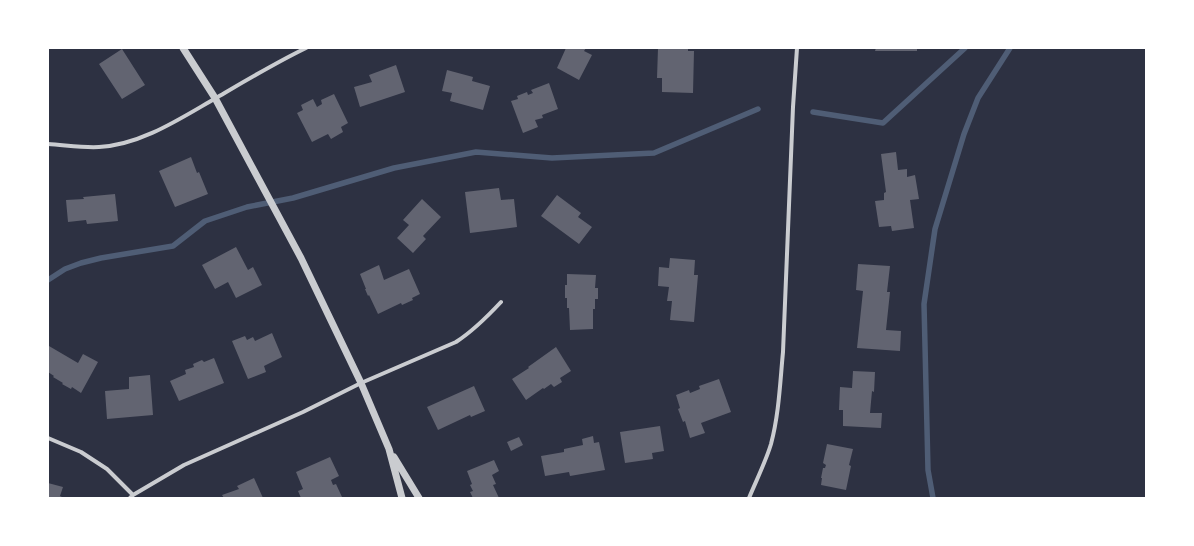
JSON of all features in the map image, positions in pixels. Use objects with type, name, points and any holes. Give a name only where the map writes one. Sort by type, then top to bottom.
[{"type":"street","points":[[183,48],[215,98],[278,219],[301,258],[361,383],[389,449],[402,498]]},
{"type":"street","points":[[48,144],[100,147],[122,143],[153,132],[184,117],[215,98],[306,48]]},
{"type":"street","points":[[749,498],[770,444],[775,421],[781,377],[797,48]]},
{"type":"street","points":[[48,438],[81,452],[107,469],[132,496],[184,465],[321,403],[361,383],[456,342],[469,334],[488,317],[501,302]]},
{"type":"street","points":[[389,449],[419,498]]},
{"type":"building","points":[[566,48],[586,48],[584,51],[592,55],[579,80],[557,68]]},
{"type":"building","points":[[658,48],[688,48],[688,51],[694,51],[693,93],[662,92],[662,78],[657,78]]},
{"type":"building","points":[[876,48],[917,48],[917,51],[875,51]]},
{"type":"building","points":[[122,49],[145,85],[122,99],[99,64]]},
{"type":"building","points":[[396,65],[405,92],[360,107],[354,87],[372,82],[369,75]]},
{"type":"building","points":[[447,70],[473,77],[472,81],[490,86],[483,110],[450,101],[452,93],[442,91]]},
{"type":"building","points":[[549,83],[558,109],[542,115],[543,118],[535,120],[538,127],[523,133],[511,101],[518,99],[517,96],[527,92],[528,95],[533,93],[531,90]]},
{"type":"building","points":[[334,94],[348,123],[341,127],[343,132],[331,139],[328,134],[312,142],[297,113],[303,110],[301,105],[313,99],[317,107],[322,104],[321,100]]},
{"type":"building","points":[[896,152],[898,170],[907,169],[907,177],[915,175],[919,199],[910,200],[914,228],[892,231],[891,226],[879,227],[875,201],[884,200],[884,193],[886,192],[881,154]]},
{"type":"building","points":[[191,157],[197,173],[199,172],[208,194],[175,207],[159,171]]},
{"type":"building","points":[[499,188],[501,200],[514,199],[517,227],[470,233],[465,192]]},
{"type":"building","points":[[115,194],[118,221],[87,224],[86,220],[68,222],[66,200]]},
{"type":"building","points":[[557,195],[581,213],[578,217],[592,227],[579,244],[541,216]]},
{"type":"building","points":[[422,199],[441,217],[423,236],[426,239],[413,253],[397,238],[409,225],[403,220]]},
{"type":"building","points":[[236,247],[248,270],[253,267],[262,285],[236,298],[228,282],[215,289],[202,265]]},
{"type":"building","points":[[670,258],[695,260],[694,275],[698,275],[694,322],[670,320],[672,301],[667,301],[669,287],[658,286],[659,267],[669,268]]},
{"type":"building","points":[[858,264],[890,266],[887,292],[890,292],[886,330],[901,331],[900,351],[857,348],[863,291],[856,290]]},
{"type":"building","points":[[379,265],[384,280],[409,269],[420,294],[412,298],[413,300],[402,305],[401,303],[378,314],[369,295],[368,296],[360,274]]},
{"type":"building","points":[[567,274],[596,275],[595,288],[598,288],[598,299],[595,299],[595,309],[593,309],[593,329],[570,330],[569,308],[567,308],[567,298],[565,298]]},
{"type":"building","points":[[272,333],[282,357],[264,366],[266,372],[248,379],[232,341],[245,336],[247,340],[253,337],[255,341]]},
{"type":"building","points":[[49,346],[78,363],[83,354],[98,362],[81,393],[72,387],[71,389],[62,384],[63,383],[48,372]]},
{"type":"building","points":[[556,347],[571,371],[560,378],[562,382],[554,387],[551,384],[544,389],[543,388],[526,400],[512,379]]},
{"type":"building","points":[[214,358],[224,383],[179,401],[170,381],[186,374],[185,370],[194,367],[193,364],[202,360],[204,362]]},
{"type":"building","points":[[853,371],[875,372],[874,392],[872,391],[870,413],[882,413],[881,428],[843,426],[843,410],[839,410],[840,387],[852,388]]},
{"type":"building","points":[[150,375],[153,415],[107,419],[105,391],[129,389],[129,377]]},
{"type":"building","points":[[719,379],[731,412],[701,423],[705,433],[690,438],[685,421],[683,422],[678,409],[680,408],[676,395],[689,390],[690,393],[700,389],[699,386]]},
{"type":"building","points":[[474,386],[485,411],[471,417],[470,415],[438,430],[427,407]]},
{"type":"building","points":[[660,426],[664,451],[652,453],[653,459],[625,463],[620,432]]},
{"type":"building","points":[[593,436],[594,443],[599,442],[605,470],[570,476],[569,472],[545,476],[541,456],[564,452],[564,449],[583,445],[582,439]]},
{"type":"building","points":[[519,437],[523,445],[511,451],[507,442]]},
{"type":"building","points":[[827,444],[853,449],[849,465],[851,466],[846,490],[821,485],[823,468],[825,468],[826,465],[823,463]]},
{"type":"building","points":[[330,457],[339,476],[331,480],[333,485],[336,484],[342,497],[301,498],[298,491],[303,489],[296,472]]},
{"type":"building","points":[[494,460],[499,471],[492,475],[496,484],[493,485],[499,498],[473,498],[470,492],[473,491],[470,485],[472,484],[467,471]]},
{"type":"building","points":[[254,478],[263,498],[224,498],[222,495],[239,489],[237,486]]},
{"type":"building","points":[[48,483],[63,487],[60,496],[64,498],[48,498]]},
{"type":"waterway","points":[[813,112],[883,123],[965,48]]},
{"type":"waterway","points":[[933,498],[928,470],[924,304],[935,229],[964,134],[978,98],[1010,48]]},
{"type":"waterway","points":[[48,280],[65,269],[81,263],[101,258],[173,246],[205,221],[247,207],[293,198],[394,168],[476,152],[552,158],[654,153],[758,109]]}]
